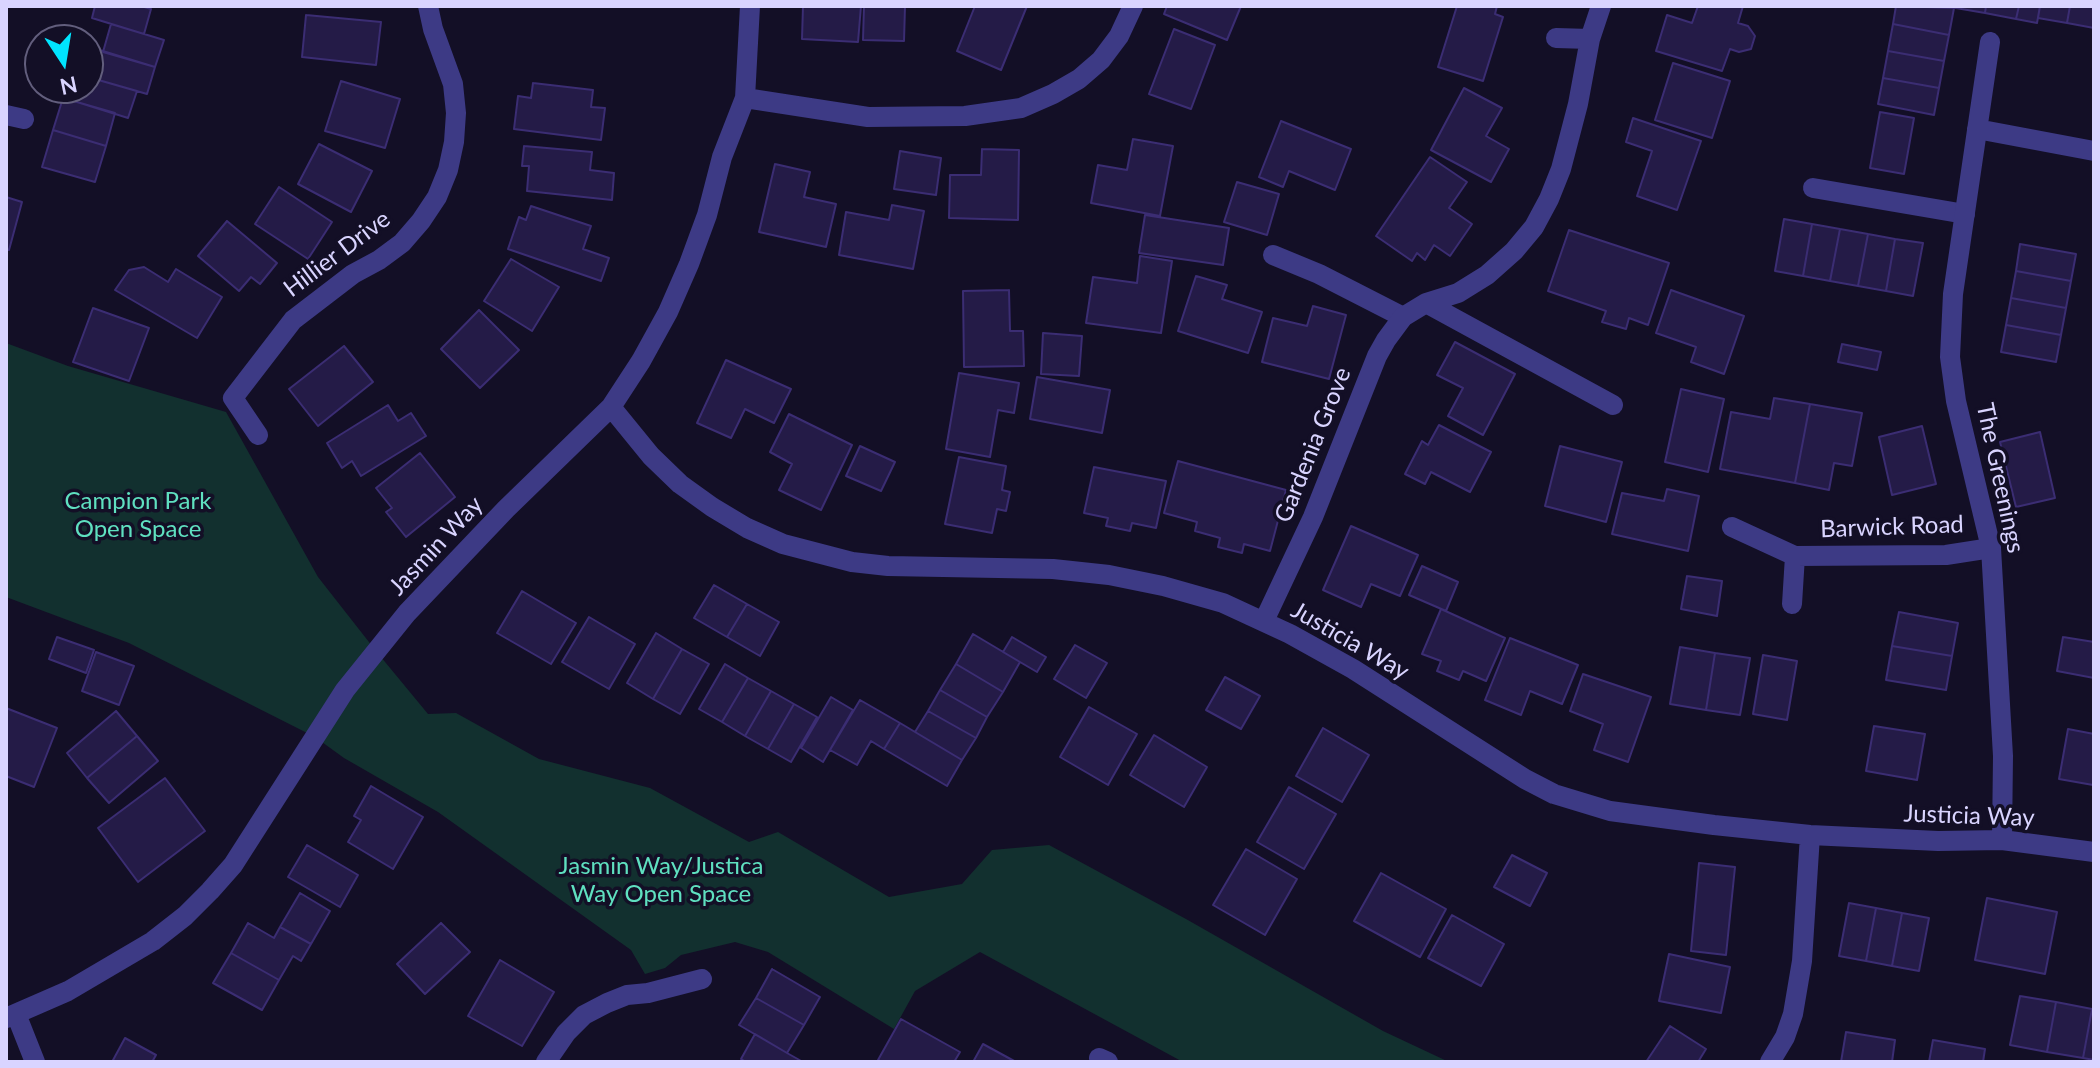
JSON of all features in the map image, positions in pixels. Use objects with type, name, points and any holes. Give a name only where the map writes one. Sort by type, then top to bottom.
[{"type":"street","name":"Hillier Drive","points":[[258,435],[233,398],[293,320],[353,274],[402,243],[437,197],[448,170],[456,113],[453,84],[428,6]]},
{"type":"street","name":"Jasmin Way","points":[[11,1016],[68,991],[153,941],[210,891],[233,865],[345,690],[407,613],[506,509],[611,407],[668,312],[707,215],[722,157],[745,98],[750,6]]},
{"type":"street","points":[[745,98],[868,117],[965,116],[1021,108],[1066,87],[1101,60],[1119,36],[1133,6]]},
{"type":"street","name":"Gardenia Grove","points":[[1264,621],[1313,517],[1386,340],[1403,317],[1426,303],[1458,293],[1487,275],[1514,251],[1534,227],[1561,169],[1578,104],[1590,39],[1601,6]]},
{"type":"street","points":[[1556,38],[1590,39]]},
{"type":"street","name":"The Greenings","points":[[1990,42],[1953,294],[1950,357],[1956,401],[1991,548],[2003,756],[2002,840]]},
{"type":"street","points":[[1977,129],[2094,151]]},
{"type":"street","points":[[1813,188],[1965,214]]},
{"type":"street","points":[[1273,255],[1319,274],[1403,317]]},
{"type":"street","points":[[1426,303],[1613,405]]},
{"type":"street","name":"Justicia Way","points":[[611,407],[651,456],[680,484],[747,528],[783,544],[864,564],[1053,569],[1109,575],[1223,603],[1264,621],[1353,669],[1497,763],[1554,794],[1610,811],[1810,835],[1938,841],[2002,840],[2094,852]]},
{"type":"street","name":"Barwick Road","points":[[1732,527],[1795,556],[1946,555],[1991,548]]},
{"type":"street","name":"Barwick Road","points":[[1792,604],[1795,556]]},
{"type":"street","points":[[1770,1062],[1785,1037],[1795,1002],[1804,936],[1810,835]]},
{"type":"street","points":[[546,1062],[566,1033],[584,1015],[627,995],[648,993],[702,979]]},
{"type":"street","points":[[11,1016],[35,1062]]},
{"type":"green space","name":"Jasmin Way/Justica Way Open Space","points":[[6,343],[68,366],[226,412],[318,577],[428,714],[456,713],[539,759],[650,788],[749,842],[778,832],[889,897],[962,884],[992,850],[1049,845],[1383,1031],[1449,1062],[1183,1062],[980,952],[915,991],[894,1029],[768,952],[735,942],[681,955],[665,968],[645,974],[631,950],[438,812],[344,758],[315,737],[129,643],[6,597]]},
{"type":"building","points":[[95,6],[141,6],[151,9],[144,34],[92,18]]},
{"type":"building","points":[[803,6],[861,6],[858,42],[802,39]]},
{"type":"building","points":[[864,6],[905,6],[904,41],[863,40]]},
{"type":"building","points":[[975,6],[1027,6],[1001,70],[957,51]]},
{"type":"building","points":[[1167,6],[1241,6],[1227,40],[1164,14]]},
{"type":"building","points":[[1457,6],[1497,6],[1495,14],[1503,17],[1483,81],[1438,67]]},
{"type":"building","points":[[1698,6],[1743,6],[1738,23],[1748,26],[1755,36],[1751,49],[1739,52],[1730,49],[1722,71],[1656,51],[1667,15],[1692,23]]},
{"type":"building","points":[[1896,6],[1954,8],[1949,35],[1893,24]]},
{"type":"building","points":[[1944,6],[1986,6],[1985,13]]},
{"type":"building","points":[[1986,6],[2019,6],[2016,19],[1985,13]]},
{"type":"building","points":[[2019,6],[2040,6],[2037,23],[2016,19]]},
{"type":"building","points":[[2040,6],[2070,6],[2067,23],[2038,18]]},
{"type":"building","points":[[2070,6],[2094,6],[2094,28],[2067,23]]},
{"type":"building","points":[[306,15],[381,22],[376,65],[302,57]]},
{"type":"building","points":[[111,24],[164,40],[155,67],[104,52]]},
{"type":"building","points":[[1893,24],[1949,35],[1944,61],[1888,51]]},
{"type":"building","points":[[1174,29],[1215,45],[1191,109],[1149,94]]},
{"type":"building","points":[[104,51],[155,67],[147,94],[104,82]]},
{"type":"building","points":[[1888,51],[1944,61],[1939,88],[1883,78]]},
{"type":"building","points":[[1673,63],[1730,81],[1712,138],[1655,120]]},
{"type":"building","points":[[1883,78],[1939,88],[1934,115],[1878,104]]},
{"type":"building","points":[[341,81],[400,99],[385,148],[325,131]]},
{"type":"building","points":[[104,82],[137,91],[128,118],[83,104],[104,104]]},
{"type":"building","points":[[533,83],[593,90],[591,107],[605,108],[601,140],[514,129],[518,96],[531,98]]},
{"type":"building","points":[[1464,88],[1502,108],[1486,136],[1509,149],[1491,182],[1431,150]]},
{"type":"building","points":[[61,104],[84,104],[115,113],[106,146],[53,130]]},
{"type":"building","points":[[1880,112],[1914,118],[1904,174],[1870,168]]},
{"type":"building","points":[[1633,118],[1701,141],[1677,210],[1637,196],[1652,151],[1626,142]]},
{"type":"building","points":[[1281,121],[1351,149],[1335,190],[1289,171],[1283,187],[1259,177]]},
{"type":"building","points":[[53,130],[106,146],[95,182],[42,167]]},
{"type":"building","points":[[1133,139],[1173,146],[1160,216],[1091,203],[1098,165],[1127,170]]},
{"type":"building","points":[[319,144],[372,171],[351,212],[298,184]]},
{"type":"building","points":[[524,146],[592,152],[590,170],[614,173],[612,200],[527,191],[529,166],[522,166]]},
{"type":"building","points":[[982,149],[1019,150],[1018,220],[949,218],[950,175],[981,175]]},
{"type":"building","points":[[900,151],[941,158],[936,195],[894,189]]},
{"type":"building","points":[[1430,157],[1467,182],[1449,208],[1472,224],[1450,256],[1434,245],[1425,260],[1417,253],[1412,261],[1376,236]]},
{"type":"building","points":[[775,164],[810,172],[804,197],[836,204],[826,247],[759,232]]},
{"type":"building","points":[[1237,182],[1279,194],[1267,235],[1224,222]]},
{"type":"building","points":[[279,187],[332,222],[308,259],[255,224]]},
{"type":"building","points":[[6,197],[22,202],[9,250],[6,249]]},
{"type":"building","points":[[892,205],[924,211],[913,269],[839,255],[846,212],[889,220]]},
{"type":"building","points":[[531,206],[591,226],[583,249],[609,258],[601,281],[508,249],[519,217],[526,220]]},
{"type":"building","points":[[1145,215],[1229,228],[1223,265],[1139,253]]},
{"type":"building","points":[[1784,219],[1812,224],[1803,276],[1775,271]]},
{"type":"building","points":[[227,221],[277,263],[260,284],[251,277],[239,291],[198,256]]},
{"type":"building","points":[[1812,224],[1840,229],[1830,281],[1803,276]]},
{"type":"building","points":[[1840,229],[1868,234],[1858,286],[1830,281]]},
{"type":"building","points":[[1569,230],[1669,263],[1648,325],[1629,318],[1626,329],[1602,322],[1606,311],[1548,291]]},
{"type":"building","points":[[1868,234],[1895,239],[1886,291],[1858,286]]},
{"type":"building","points":[[1895,239],[1923,243],[1913,296],[1886,291]]},
{"type":"building","points":[[2020,244],[2076,254],[2071,281],[2016,271]]},
{"type":"building","points":[[1140,256],[1172,261],[1161,333],[1086,323],[1093,277],[1137,283]]},
{"type":"building","points":[[511,259],[559,287],[532,331],[484,301]]},
{"type":"building","points":[[144,267],[168,282],[176,269],[222,297],[197,338],[115,290],[129,270]]},
{"type":"building","points":[[2016,271],[2071,281],[2066,308],[2011,298]]},
{"type":"building","points":[[1196,276],[1227,285],[1222,299],[1262,312],[1248,353],[1178,331]]},
{"type":"building","points":[[1009,290],[1010,331],[1023,331],[1024,366],[964,367],[963,291]]},
{"type":"building","points":[[1671,290],[1744,316],[1724,374],[1691,362],[1696,347],[1656,333]]},
{"type":"building","points":[[2011,298],[2066,308],[2061,335],[2006,325]]},
{"type":"building","points":[[1313,306],[1346,315],[1329,379],[1262,362],[1273,318],[1307,326]]},
{"type":"building","points":[[93,308],[149,328],[129,381],[73,362]]},
{"type":"building","points":[[479,310],[519,350],[480,388],[441,349]]},
{"type":"building","points":[[2006,325],[2061,335],[2056,362],[2001,352]]},
{"type":"building","points":[[1043,333],[1082,336],[1079,376],[1041,374]]},
{"type":"building","points":[[1455,342],[1515,374],[1483,435],[1448,416],[1463,388],[1437,375]]},
{"type":"building","points":[[1842,344],[1881,352],[1877,370],[1838,362]]},
{"type":"building","points":[[344,346],[373,382],[318,426],[289,389]]},
{"type":"building","points":[[726,360],[791,389],[774,423],[745,409],[731,438],[697,423]]},
{"type":"building","points":[[959,373],[1019,383],[1014,413],[998,410],[990,457],[946,449]]},
{"type":"building","points":[[1037,377],[1110,390],[1102,433],[1030,419]]},
{"type":"building","points":[[1681,389],[1724,399],[1708,472],[1665,462]]},
{"type":"building","points":[[1774,398],[1810,404],[1795,483],[1720,469],[1731,412],[1770,419]]},
{"type":"building","points":[[1810,404],[1862,413],[1852,466],[1834,463],[1829,490],[1795,483]]},
{"type":"building","points":[[388,405],[398,421],[411,413],[426,436],[361,476],[352,461],[342,468],[327,443]]},
{"type":"building","points":[[789,414],[852,445],[821,510],[779,490],[792,464],[770,452]]},
{"type":"building","points":[[1439,425],[1491,452],[1470,492],[1431,472],[1425,484],[1405,474],[1422,441],[1428,445]]},
{"type":"building","points":[[1922,426],[1936,484],[1892,495],[1879,437]]},
{"type":"building","points":[[2040,432],[2055,498],[2016,507],[2000,442]]},
{"type":"building","points":[[860,446],[895,462],[881,491],[846,476]]},
{"type":"building","points":[[1560,446],[1622,462],[1606,522],[1545,506]]},
{"type":"building","points":[[420,453],[455,497],[406,537],[386,512],[392,508],[376,488]]},
{"type":"building","points":[[959,457],[1006,466],[1002,490],[1010,492],[1006,511],[997,509],[992,533],[945,524]]},
{"type":"building","points":[[1178,461],[1286,490],[1270,551],[1244,544],[1242,553],[1218,547],[1220,538],[1195,531],[1197,522],[1164,513]]},
{"type":"building","points":[[1094,467],[1166,481],[1156,528],[1132,523],[1130,531],[1106,526],[1108,518],[1084,513]]},
{"type":"building","points":[[1667,489],[1699,496],[1688,551],[1612,534],[1622,493],[1664,501]]},
{"type":"building","points":[[1351,526],[1418,555],[1400,596],[1371,584],[1361,607],[1323,590]]},
{"type":"building","points":[[1422,566],[1458,582],[1446,611],[1409,595]]},
{"type":"building","points":[[1687,576],[1722,581],[1717,616],[1681,609]]},
{"type":"building","points":[[714,585],[747,604],[727,637],[694,618]]},
{"type":"building","points":[[522,591],[576,623],[551,664],[497,633]]},
{"type":"building","points":[[747,604],[779,622],[760,656],[727,637]]},
{"type":"building","points":[[1441,609],[1505,638],[1486,681],[1463,671],[1459,680],[1437,671],[1441,661],[1422,654]]},
{"type":"building","points":[[1899,612],[1958,623],[1952,656],[1892,646]]},
{"type":"building","points":[[589,617],[635,644],[609,689],[562,662]]},
{"type":"building","points":[[656,633],[682,649],[653,699],[627,683]]},
{"type":"building","points":[[973,634],[1020,662],[1003,692],[956,664]]},
{"type":"building","points":[[57,637],[94,650],[86,673],[49,659]]},
{"type":"building","points":[[1012,637],[1046,657],[1037,672],[1003,652]]},
{"type":"building","points":[[2063,637],[2094,642],[2094,678],[2057,671]]},
{"type":"building","points":[[1510,638],[1578,665],[1562,704],[1530,691],[1521,715],[1485,700]]},
{"type":"building","points":[[1075,645],[1107,663],[1086,698],[1054,679]]},
{"type":"building","points":[[1892,646],[1952,656],[1946,690],[1886,680]]},
{"type":"building","points":[[1680,647],[1715,653],[1706,710],[1670,704]]},
{"type":"building","points":[[682,649],[709,664],[680,714],[653,699]]},
{"type":"building","points":[[96,652],[134,666],[119,705],[82,691]]},
{"type":"building","points":[[1715,653],[1750,658],[1740,715],[1706,710]]},
{"type":"building","points":[[1763,655],[1797,661],[1787,720],[1753,714]]},
{"type":"building","points":[[725,664],[748,678],[722,722],[699,709]]},
{"type":"building","points":[[956,664],[1003,692],[987,717],[940,690]]},
{"type":"building","points":[[1583,674],[1651,697],[1628,762],[1594,750],[1603,724],[1570,711]]},
{"type":"building","points":[[1225,677],[1260,696],[1241,729],[1206,710]]},
{"type":"building","points":[[748,678],[771,691],[745,736],[722,722]]},
{"type":"building","points":[[940,690],[987,717],[976,738],[928,711]]},
{"type":"building","points":[[771,691],[794,704],[768,749],[745,736]]},
{"type":"building","points":[[831,697],[853,710],[823,762],[801,748]]},
{"type":"building","points":[[860,700],[900,723],[884,749],[871,741],[857,765],[830,750]]},
{"type":"building","points":[[794,704],[817,717],[791,762],[768,749]]},
{"type":"building","points":[[1089,707],[1137,734],[1108,785],[1060,757]]},
{"type":"building","points":[[6,708],[57,728],[34,787],[6,776]]},
{"type":"building","points":[[116,711],[137,736],[87,778],[67,753]]},
{"type":"building","points":[[928,711],[976,738],[962,760],[915,732]]},
{"type":"building","points":[[900,723],[962,760],[947,786],[884,749]]},
{"type":"building","points":[[1874,726],[1925,734],[1917,780],[1866,771]]},
{"type":"building","points":[[1323,728],[1369,755],[1342,802],[1296,776]]},
{"type":"building","points":[[2068,729],[2094,734],[2093,785],[2059,779]]},
{"type":"building","points":[[1154,735],[1207,767],[1184,807],[1130,775]]},
{"type":"building","points":[[137,736],[158,761],[109,803],[87,778]]},
{"type":"building","points":[[165,778],[205,831],[138,882],[98,828]]},
{"type":"building","points":[[371,786],[423,817],[393,869],[348,842],[361,820],[354,816]]},
{"type":"building","points":[[1289,787],[1336,814],[1304,869],[1257,842]]},
{"type":"building","points":[[307,845],[358,875],[340,907],[288,877]]},
{"type":"building","points":[[1246,849],[1297,879],[1265,935],[1213,905]]},
{"type":"building","points":[[1512,855],[1547,873],[1530,906],[1494,887]]},
{"type":"building","points":[[1699,863],[1735,867],[1726,955],[1691,951]]},
{"type":"building","points":[[1381,873],[1446,909],[1420,957],[1354,921]]},
{"type":"building","points":[[300,893],[330,911],[311,944],[280,927]]},
{"type":"building","points":[[1987,898],[2057,912],[2045,974],[1975,960]]},
{"type":"building","points":[[1849,903],[1876,908],[1866,961],[1839,956]]},
{"type":"building","points":[[1876,908],[1902,913],[1892,966],[1866,961]]},
{"type":"building","points":[[1902,913],[1929,918],[1919,971],[1892,966]]},
{"type":"building","points":[[1452,915],[1504,944],[1481,986],[1428,958]]},
{"type":"building","points":[[248,923],[274,938],[280,927],[311,944],[301,961],[293,956],[279,980],[231,953]]},
{"type":"building","points":[[441,923],[470,952],[425,994],[397,964]]},
{"type":"building","points":[[231,953],[279,980],[262,1010],[213,983]]},
{"type":"building","points":[[1669,954],[1730,967],[1721,1013],[1659,1001]]},
{"type":"building","points":[[500,960],[554,992],[522,1046],[468,1016]]},
{"type":"building","points":[[772,969],[820,997],[804,1025],[756,998]]},
{"type":"building","points":[[2020,996],[2056,1002],[2047,1052],[2010,1045]]},
{"type":"building","points":[[756,998],[804,1025],[787,1053],[739,1025]]},
{"type":"building","points":[[2056,1002],[2092,1009],[2083,1058],[2047,1052]]},
{"type":"building","points":[[2094,1009],[2094,1060],[2083,1058]]},
{"type":"building","points":[[901,1019],[960,1052],[954,1062],[878,1060]]},
{"type":"building","points":[[1670,1026],[1706,1049],[1698,1062],[1646,1062]]},
{"type":"building","points":[[1846,1032],[1895,1040],[1892,1062],[1841,1062]]},
{"type":"building","points":[[755,1034],[803,1062],[746,1062],[741,1059]]},
{"type":"building","points":[[125,1038],[156,1055],[152,1062],[112,1062]]},
{"type":"building","points":[[1933,1040],[1985,1049],[1983,1062],[1929,1062]]},
{"type":"building","points":[[983,1044],[1016,1062],[973,1062]]},
{"type":"park label","name":"Campion Park Open Space","points":[[138,515]]}]
